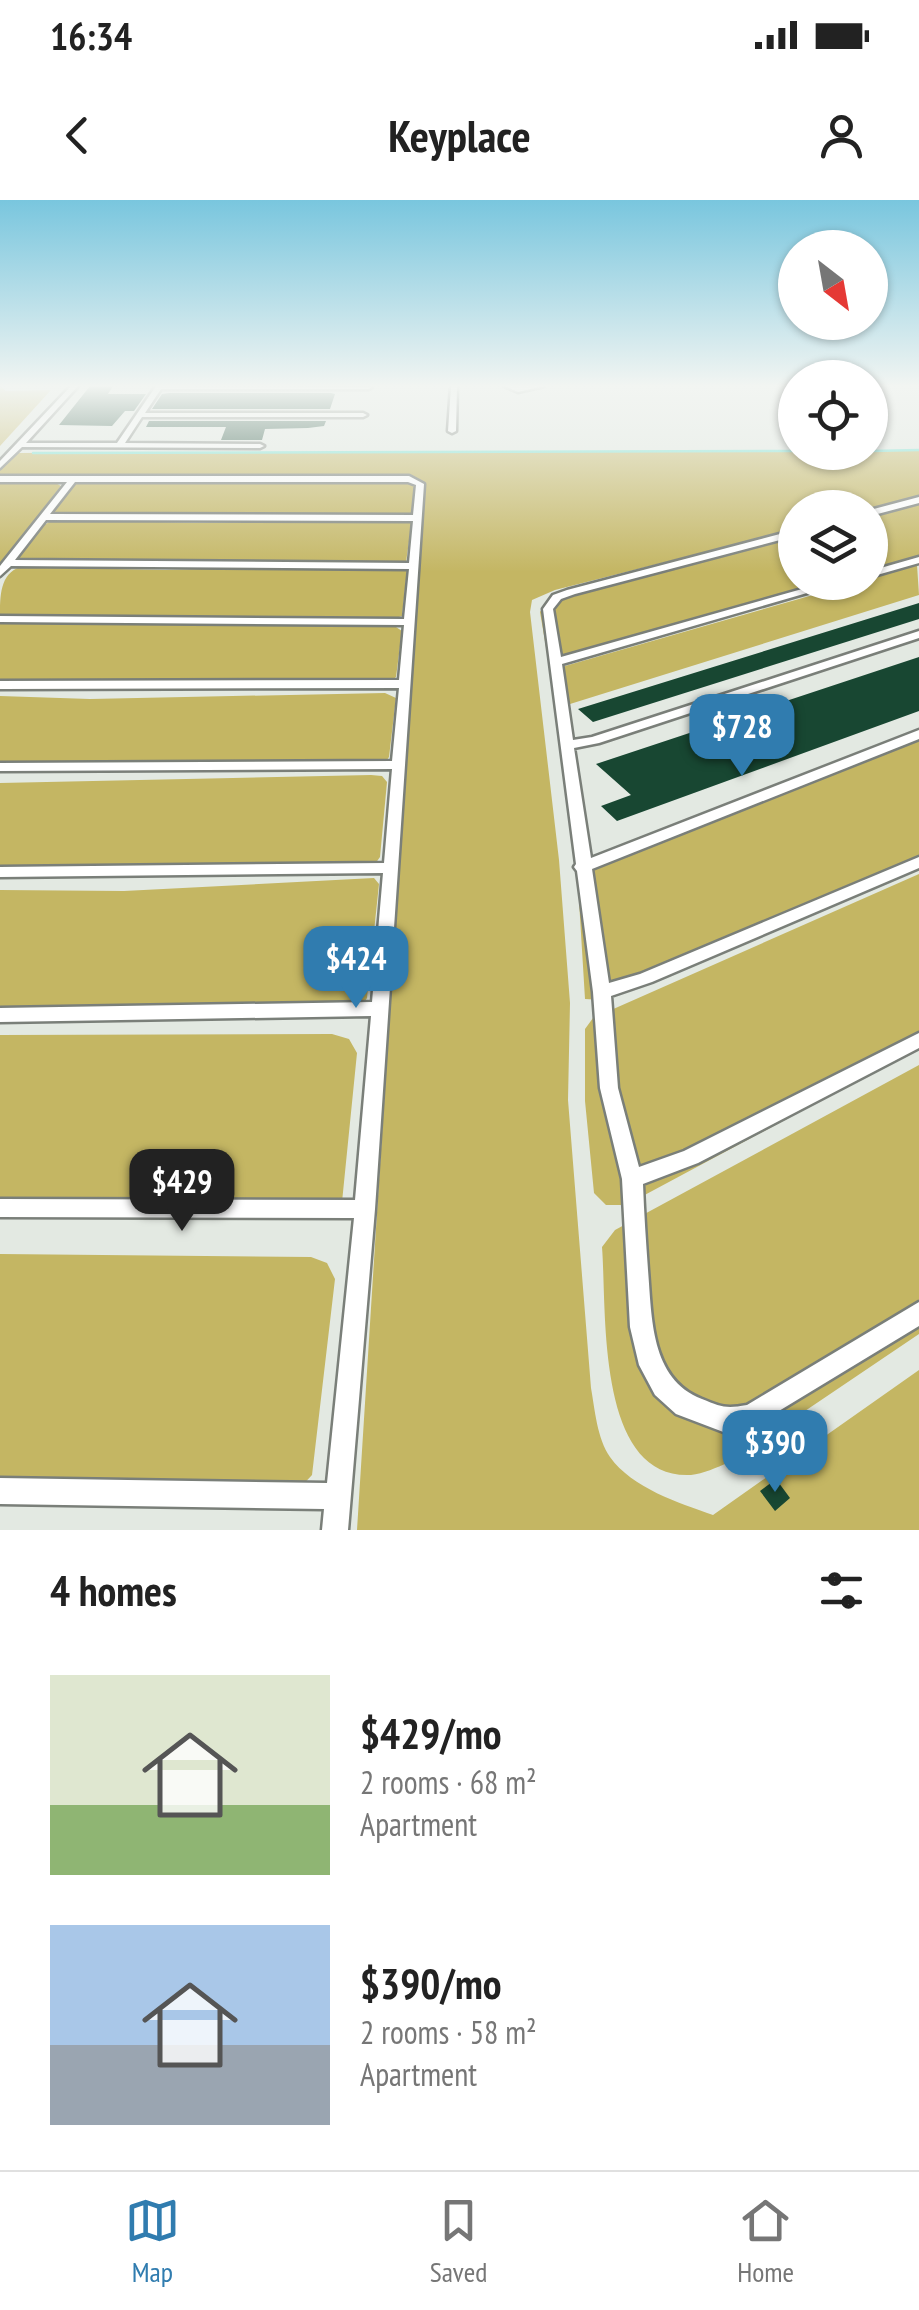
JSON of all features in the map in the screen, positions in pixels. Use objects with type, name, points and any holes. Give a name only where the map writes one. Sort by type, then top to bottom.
[{"type":"street","points":[[0,479],[409,479],[420,484],[365,1210],[334,1530]]},
{"type":"street","points":[[0,573],[73,479]]},
{"type":"street","points":[[888,508],[919,500]]},
{"type":"street","points":[[43,517],[417,518]]},
{"type":"street","points":[[778,538],[557,597],[548,610],[602,992],[609,1088],[632,1180],[641,1327],[664,1387],[686,1406],[726,1421],[751,1416],[919,1313]]},
{"type":"street","points":[[888,569],[919,560]]},
{"type":"street","points":[[8,562],[413,566]]},
{"type":"street","points":[[557,662],[778,600]]},
{"type":"street","points":[[0,618],[408,622]]},
{"type":"street","points":[[567,745],[594,740],[919,634]]},
{"type":"street","points":[[0,685],[402,684]]},
{"type":"street","points":[[582,866],[919,734]]},
{"type":"street","points":[[0,767],[400,765]]},
{"type":"street","points":[[602,992],[646,978],[919,862]]},
{"type":"street","points":[[0,872],[391,868]]},
{"type":"street","points":[[0,1015],[380,1010]]},
{"type":"street","points":[[632,1180],[691,1157],[919,1040]]},
{"type":"street","points":[[0,1208],[365,1210]]},
{"type":"street","points":[[0,1491],[337,1496]]},
{"type":"shaded area","points":[[778,450],[778,470],[888,470],[888,450],[919,450],[919,497],[888,505],[888,490],[778,490],[778,533],[555,590],[532,600],[530,612],[559,860],[570,1003],[568,1100],[591,1388],[602,1441],[610,1457],[631,1477],[657,1493],[713,1515],[919,1370],[919,1530],[357,1530],[423,483],[410,478],[0,478],[0,469],[16,453]]},
{"type":"shaded area","points":[[405,481],[415,485],[413,514],[52,512],[76,482]]},
{"type":"shaded area","points":[[0,482],[54,482],[61,486],[0,565]]},
{"type":"shaded area","points":[[919,503],[919,560],[888,569],[888,511]]},
{"type":"shaded area","points":[[55,519],[195,523],[412,521],[406,562],[21,560],[18,557],[42,526]]},
{"type":"shaded area","points":[[778,540],[779,600],[558,661],[548,659],[540,612],[547,601]]},
{"type":"shaded area","points":[[917,565],[919,595],[554,709],[550,672],[558,668],[796,600],[888,600],[888,573]]},
{"type":"shaded area","points":[[306,566],[407,570],[402,616],[390,620],[0,616],[5,580],[20,567],[165,570]]},
{"type":"shaded area","points":[[0,623],[393,625],[402,631],[396,677],[387,684],[119,689],[0,686]]},
{"type":"shaded area","points":[[385,693],[396,698],[389,757],[384,764],[0,772],[0,696],[90,699]]},
{"type":"shaded area","points":[[919,740],[919,862],[602,1000],[585,999],[577,868]]},
{"type":"shaded area","points":[[382,776],[387,782],[380,857],[375,864],[362,869],[188,876],[0,874],[0,783]]},
{"type":"shaded area","points":[[919,874],[919,1048],[626,1205],[606,1205],[594,1193],[585,1101],[585,1029],[593,1018]]},
{"type":"shaded area","points":[[374,878],[379,884],[367,998],[360,1009],[342,1015],[0,1021],[0,890],[124,891]]},
{"type":"shaded area","points":[[332,1034],[349,1039],[357,1053],[342,1202],[318,1217],[0,1218],[0,1035]]},
{"type":"shaded area","points":[[919,1065],[919,1334],[728,1463],[691,1475],[660,1469],[637,1450],[622,1421],[612,1386],[602,1247],[615,1230]]},
{"type":"shaded area","points":[[0,1254],[311,1257],[327,1263],[335,1279],[312,1475],[298,1490],[0,1497]]},
{"type":"building","points":[[919,603],[919,619],[593,722],[578,709]]},
{"type":"building","points":[[919,657],[919,711],[617,821],[601,806],[631,795],[596,764]]},
{"type":"building","points":[[776,1479],[790,1498],[775,1511],[760,1491]]},
{"type":"waterway","points":[[888,451],[919,450]]},
{"type":"waterway","points":[[33,453],[778,451]]}]
